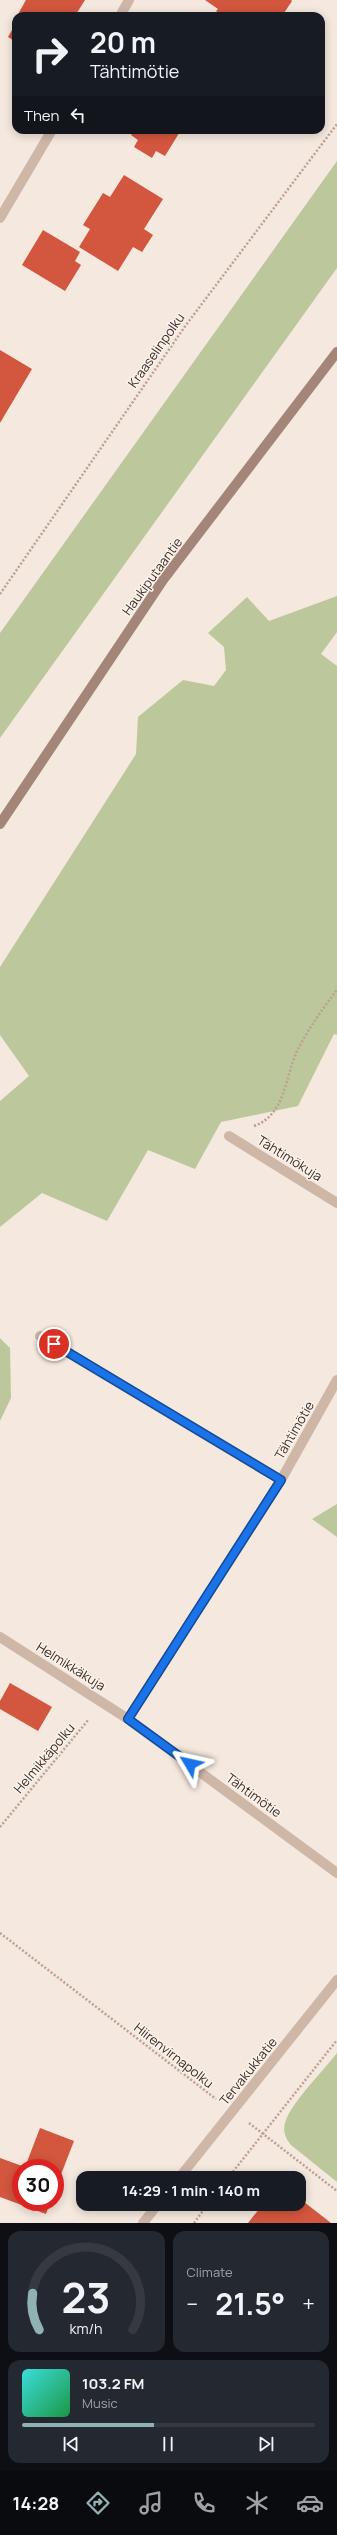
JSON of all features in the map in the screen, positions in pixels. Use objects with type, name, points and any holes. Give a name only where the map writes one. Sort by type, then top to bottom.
[{"type":"main road","name":"Haukiputaantie","points":[[0,824],[163,580],[337,352]]},
{"type":"street","points":[[122,12],[129,0]]},
{"type":"street","points":[[0,218],[50,134]]},
{"type":"street","name":"Tähtimökuja","points":[[229,1136],[337,1203]]},
{"type":"street","points":[[40,1336],[281,1480]]},
{"type":"street","name":"Tähtimötie","points":[[337,1380],[281,1480],[128,1719],[337,1873]]},
{"type":"street","name":"Helmikkäkuja","points":[[0,1637],[104,1702],[128,1719]]},
{"type":"street","name":"Tervakukkatie","points":[[185,2171],[337,1980]]},
{"type":"street","points":[[143,2223],[152,2211]]},
{"type":"path","name":"Kraaselinpolku","points":[[0,594],[186,325],[337,124]]},
{"type":"path","points":[[229,1136],[261,1124],[280,1104],[298,1050],[337,990]]},
{"type":"path","name":"Helmikkäpolku","points":[[0,1827],[104,1702]]},
{"type":"path","name":"Hiirenvirnapolku","points":[[0,1933],[337,2191]]},
{"type":"path","points":[[233,2171],[337,2040]]},
{"type":"path","points":[[194,2223],[203,2211]]},
{"type":"green space","points":[[337,161],[337,268],[0,738],[0,633]]},
{"type":"green space","points":[[337,596],[337,632],[321,654],[337,666],[337,1035],[334,1034],[298,1106],[221,1122],[195,1169],[148,1150],[107,1221],[42,1193],[0,1227],[0,1101],[29,1076],[0,1035],[0,967],[136,754],[138,717],[183,680],[214,686],[226,670],[224,647],[208,633],[247,597],[269,621]]},
{"type":"green space","points":[[0,1338],[10,1348],[11,1398],[0,1421]]},
{"type":"green space","points":[[337,1504],[337,1537],[312,1519]]},
{"type":"green space","points":[[337,2053],[337,2182],[291,2145],[287,2140],[284,2130],[286,2120],[295,2104]]},
{"type":"building","points":[[26,0],[85,0],[78,12],[19,12]]},
{"type":"building","points":[[205,0],[292,1],[285,12],[217,12],[216,11],[218,9]]},
{"type":"building","points":[[12,30],[12,40],[8,37]]},
{"type":"building","points":[[179,134],[165,156],[156,151],[152,158],[134,147],[138,140],[131,135]]},
{"type":"building","points":[[124,175],[163,199],[144,229],[153,235],[142,252],[133,247],[118,271],[79,247],[90,229],[83,225],[103,193],[110,197]]},
{"type":"building","points":[[43,230],[80,252],[75,261],[81,265],[65,291],[22,265]]},
{"type":"building","points":[[0,350],[32,369],[0,423]]},
{"type":"building","points":[[10,1683],[52,1707],[38,1731],[0,1709],[0,1701]]},
{"type":"building","points":[[40,2128],[74,2141],[64,2167],[64,2159],[28,2159]]},
{"type":"building","points":[[0,2158],[12,2162],[12,2201],[0,2197]]},
{"type":"building","points":[[306,2203],[331,2223],[248,2223],[257,2211],[306,2211]]},
{"type":"building","points":[[38,2211],[47,2211],[46,2214]]},
{"type":"route","points":[[54,1344],[281,1480],[128,1719],[190,1764]]}]
